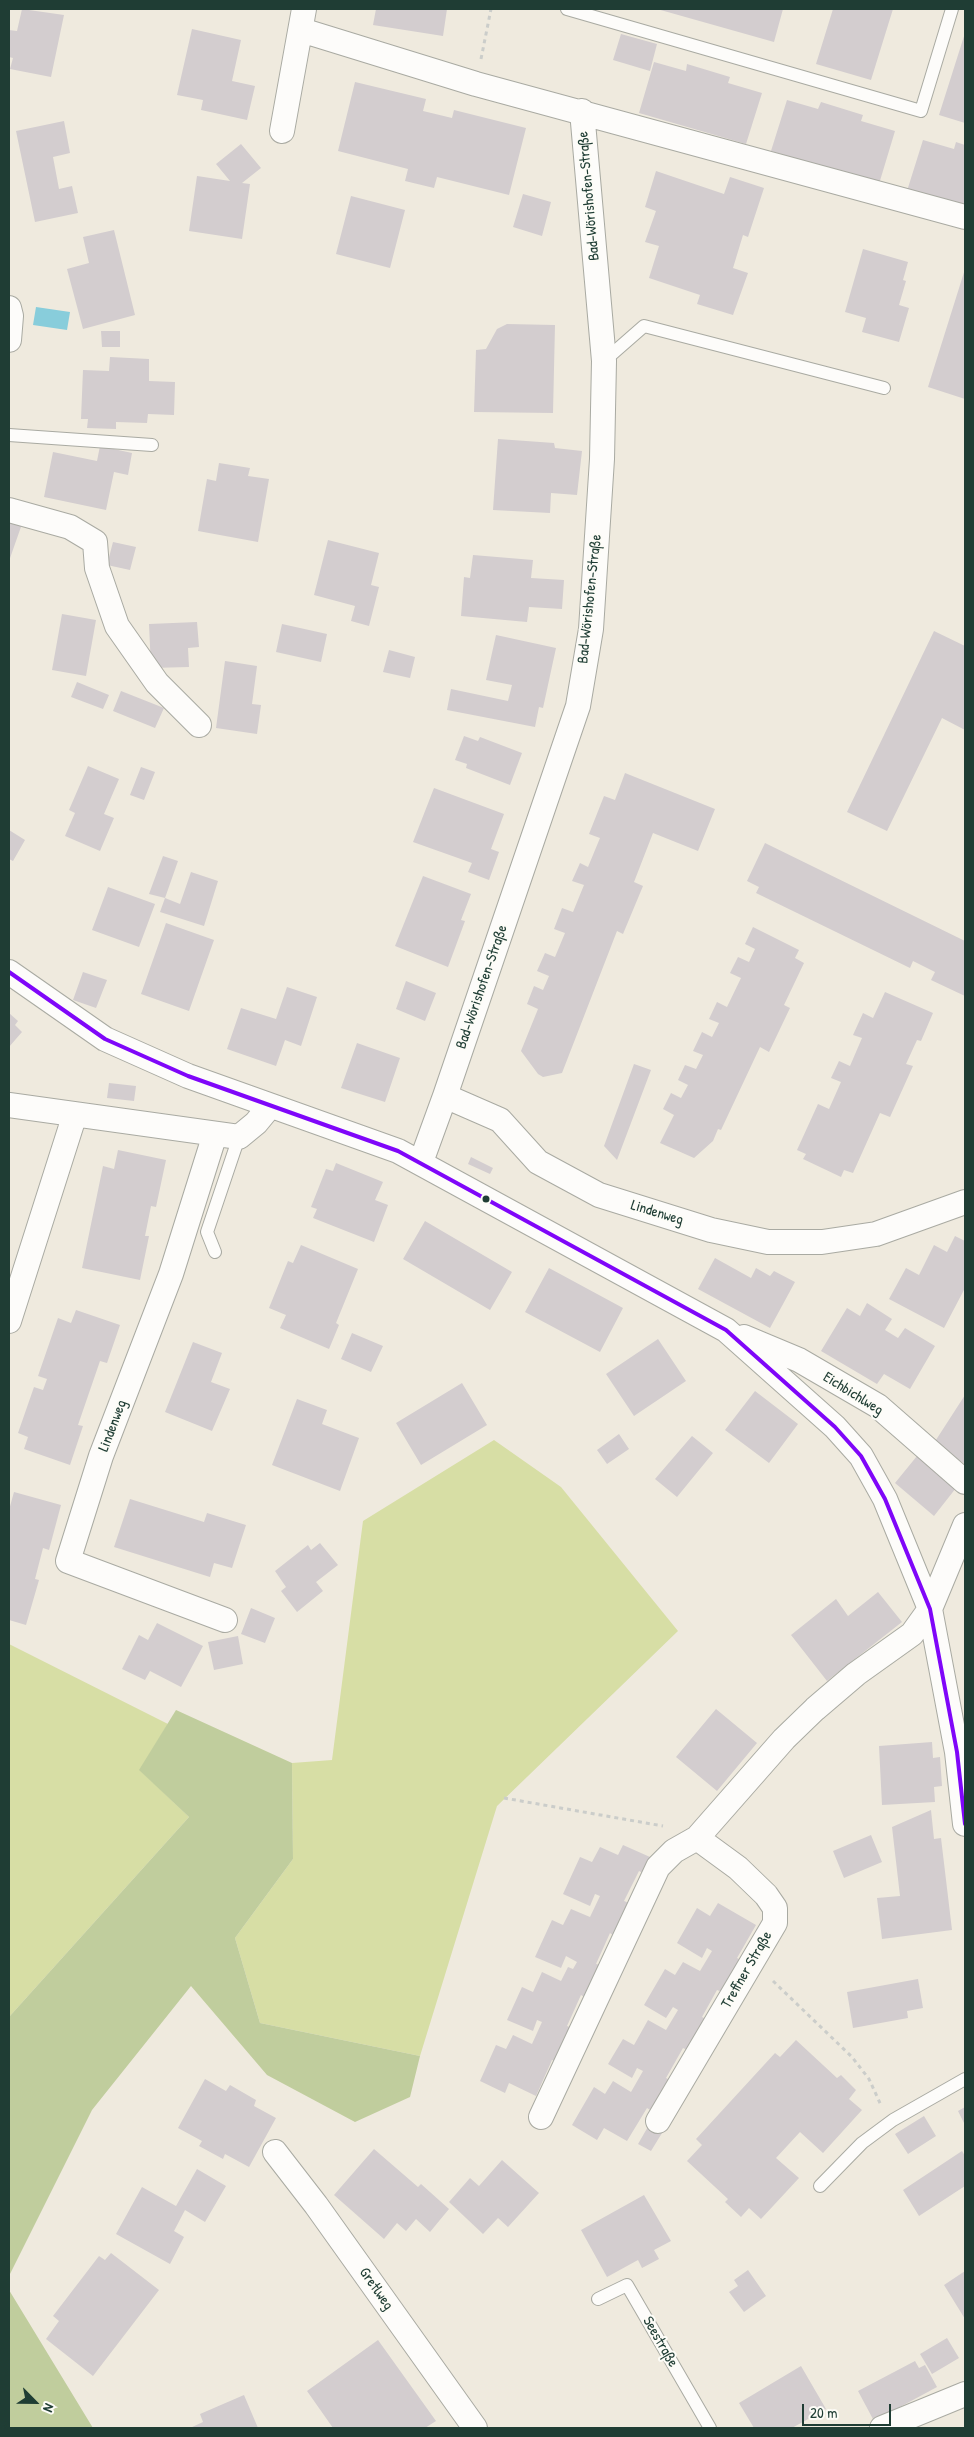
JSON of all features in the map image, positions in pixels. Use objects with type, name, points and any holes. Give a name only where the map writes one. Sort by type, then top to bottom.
[{"type":"street","name":"Bad-Wörishofen-Straße","points":[[282,131],[302,20],[476,84],[582,111],[965,217]]},
{"type":"street","name":"Bad-Wörishofen-Straße","points":[[445,1096],[578,706],[591,629],[602,459],[604,361],[582,111]]},
{"type":"street","points":[[9,308],[11,316],[9,340]]},
{"type":"street","points":[[9,510],[70,527],[95,542],[97,568],[117,626],[157,683],[199,725]]},
{"type":"street","points":[[9,972],[106,1039],[188,1076],[398,1151],[421,1162],[726,1330],[836,1427],[861,1456],[885,1499],[930,1609],[957,1752],[965,1824]]},
{"type":"street","points":[[421,1162],[445,1096]]},
{"type":"street","name":"Lindenweg","points":[[445,1096],[500,1120],[538,1162],[599,1195],[711,1230],[768,1242],[822,1242],[876,1234],[965,1202]]},
{"type":"street","points":[[9,1106],[239,1137],[256,1123],[270,1106]]},
{"type":"street","points":[[9,1321],[75,1114]]},
{"type":"street","name":"Lindenweg","points":[[215,1134],[171,1274],[101,1456],[68,1561],[225,1620]]},
{"type":"street","name":"Eichbichlweg","points":[[726,1330],[799,1360],[878,1406],[965,1482]]},
{"type":"street","points":[[541,2117],[658,1867],[674,1851],[697,1838],[784,1739],[815,1709],[856,1674],[912,1634],[930,1609],[965,1525]]},
{"type":"street","name":"Treffner Straße","points":[[658,2121],[775,1923],[774,1908],[766,1895],[738,1868],[697,1838]]},
{"type":"street","name":"Gretlweg","points":[[275,2152],[316,2205],[475,2428]]},
{"type":"street","points":[[882,2428],[965,2394]]},
{"type":"lane","points":[[567,9],[921,111],[952,9]]},
{"type":"lane","points":[[604,361],[644,326],[884,388]]},
{"type":"lane","points":[[9,435],[152,445]]},
{"type":"lane","points":[[215,1252],[207,1232],[239,1137]]},
{"type":"lane","points":[[820,2186],[862,2142],[893,2120],[965,2079]]},
{"type":"lane","name":"Seestraße","points":[[598,2299],[627,2284],[710,2428]]},
{"type":"path","points":[[476,84],[490,9]]},
{"type":"path","points":[[504,1798],[671,1828],[697,1838]]},
{"type":"path","points":[[753,1961],[852,2057],[869,2079],[879,2102],[893,2120]]},
{"type":"green space","points":[[494,1440],[561,1487],[678,1631],[497,1806],[420,2056],[260,2023],[235,1938],[293,1859],[292,1763],[332,1760],[363,1521]]},
{"type":"green space","points":[[9,1644],[168,1724],[140,1770],[189,1817],[9,2017]]},
{"type":"green space","points":[[176,1710],[292,1763],[293,1859],[235,1938],[260,2023],[420,2056],[410,2097],[355,2122],[267,2075],[191,1986],[92,2110],[9,2276],[9,2017],[189,1817],[139,1770]]},
{"type":"green space","points":[[9,2290],[93,2428],[9,2428]]},
{"type":"water","points":[[36,307],[70,312],[67,330],[33,325]]},
{"type":"building","points":[[22,9],[64,15],[51,77],[10,69],[13,58],[9,57],[9,30],[17,31]]},
{"type":"building","points":[[376,9],[447,9],[443,36],[373,25]]},
{"type":"building","points":[[657,9],[783,9],[774,42]]},
{"type":"building","points":[[833,9],[893,9],[871,80],[816,64]]},
{"type":"building","points":[[192,29],[241,40],[232,81],[255,86],[247,120],[201,110],[203,100],[177,95]]},
{"type":"building","points":[[965,33],[965,123],[939,115]]},
{"type":"building","points":[[621,34],[657,44],[650,71],[613,60]]},
{"type":"building","points":[[654,62],[686,71],[687,64],[730,77],[728,83],[762,93],[746,144],[639,113]]},
{"type":"building","points":[[355,82],[426,99],[423,111],[452,118],[454,110],[526,128],[509,195],[437,177],[434,188],[405,181],[408,169],[338,151]]},
{"type":"building","points":[[787,100],[818,109],[821,102],[863,115],[861,121],[895,131],[879,184],[771,151]]},
{"type":"building","points":[[64,121],[70,153],[53,157],[59,189],[72,186],[78,213],[35,222],[16,131]]},
{"type":"building","points":[[923,140],[954,149],[956,142],[965,145],[965,208],[907,191]]},
{"type":"building","points":[[241,144],[261,168],[242,183],[250,184],[242,239],[189,231],[197,176],[230,181],[216,164]]},
{"type":"building","points":[[656,171],[724,194],[730,177],[764,188],[748,237],[743,235],[733,268],[748,273],[733,315],[697,304],[700,295],[649,278],[659,246],[645,242],[656,211],[645,207]]},
{"type":"building","points":[[523,194],[551,202],[542,236],[513,227]]},
{"type":"building","points":[[351,196],[405,210],[390,268],[336,254]]},
{"type":"building","points":[[114,230],[135,315],[83,329],[67,269],[89,263],[83,237]]},
{"type":"building","points":[[863,249],[908,262],[903,280],[906,281],[899,305],[909,308],[899,342],[862,332],[866,318],[845,312]]},
{"type":"building","points":[[965,269],[965,399],[928,387]]},
{"type":"building","points":[[507,324],[555,325],[553,413],[474,412],[476,350],[486,349],[497,329]]},
{"type":"building","points":[[101,331],[120,331],[120,347],[102,347]]},
{"type":"building","points":[[110,357],[149,359],[149,381],[175,382],[174,415],[148,414],[147,423],[116,422],[116,429],[87,428],[88,419],[81,419],[83,370],[109,371]]},
{"type":"building","points":[[498,439],[554,443],[555,448],[582,451],[577,495],[551,493],[550,513],[493,510]]},
{"type":"building","points":[[100,446],[132,453],[128,475],[114,472],[106,510],[44,497],[53,452],[97,461]]},
{"type":"building","points":[[219,463],[250,468],[248,476],[269,479],[258,542],[198,531],[207,479],[216,481]]},
{"type":"building","points":[[9,521],[22,524],[9,561]]},
{"type":"building","points":[[328,540],[379,553],[371,585],[379,587],[369,626],[351,621],[355,606],[314,595]]},
{"type":"building","points":[[113,542],[136,547],[130,570],[107,565]]},
{"type":"building","points":[[473,555],[533,560],[531,578],[564,580],[562,609],[529,607],[527,622],[461,616],[464,577],[470,578]]},
{"type":"building","points":[[62,614],[96,620],[86,676],[52,670]]},
{"type":"building","points":[[197,622],[199,647],[188,648],[189,667],[151,668],[149,624]]},
{"type":"building","points":[[282,624],[327,634],[321,662],[276,652]]},
{"type":"building","points":[[934,631],[965,646],[965,730],[942,718],[887,831],[847,812]]},
{"type":"building","points":[[496,635],[556,648],[543,708],[539,707],[535,727],[447,710],[451,689],[508,701],[512,685],[486,680]]},
{"type":"building","points":[[389,650],[415,657],[410,678],[383,672]]},
{"type":"building","points":[[225,661],[257,666],[252,704],[261,705],[257,734],[216,728]]},
{"type":"building","points":[[77,682],[109,695],[103,709],[71,697]]},
{"type":"building","points":[[121,691],[164,708],[155,728],[113,711]]},
{"type":"building","points":[[464,736],[478,741],[480,737],[522,753],[510,785],[466,768],[467,764],[455,760]]},
{"type":"building","points":[[88,766],[119,779],[104,814],[114,818],[100,851],[65,836],[75,813],[69,810]]},
{"type":"building","points":[[141,767],[155,772],[144,800],[130,795]]},
{"type":"building","points":[[625,773],[715,809],[698,851],[653,833],[634,882],[643,886],[623,934],[617,931],[562,1073],[543,1077],[538,1074],[521,1051],[538,1009],[527,1004],[534,986],[543,990],[549,976],[537,971],[545,953],[555,957],[565,933],[554,929],[562,908],[573,912],[584,885],[572,881],[580,863],[588,867],[600,838],[589,834],[604,796],[615,800]]},
{"type":"building","points":[[434,788],[504,814],[491,849],[499,852],[489,880],[468,872],[472,863],[413,842]]},
{"type":"building","points":[[9,830],[25,840],[13,861],[9,859]]},
{"type":"building","points":[[765,843],[965,941],[965,996],[931,980],[935,972],[913,961],[910,968],[756,893],[759,887],[747,881]]},
{"type":"building","points":[[163,856],[178,861],[165,898],[149,894]]},
{"type":"building","points":[[191,872],[218,881],[204,926],[160,912],[165,898],[180,904]]},
{"type":"building","points":[[423,876],[471,894],[461,920],[465,921],[448,967],[395,946]]},
{"type":"building","points":[[108,887],[155,904],[139,947],[92,930]]},
{"type":"building","points":[[166,923],[214,940],[189,1011],[141,994]]},
{"type":"building","points":[[753,927],[799,950],[795,958],[804,963],[784,1005],[790,1008],[769,1052],[760,1047],[721,1130],[718,1129],[713,1141],[694,1158],[660,1143],[674,1115],[663,1109],[671,1093],[681,1098],[688,1085],[678,1080],[685,1065],[696,1069],[703,1055],[693,1051],[702,1032],[712,1037],[719,1023],[709,1019],[717,1002],[727,1007],[741,978],[730,973],[738,957],[749,962],[755,949],[745,944]]},
{"type":"building","points":[[83,972],[107,980],[96,1008],[73,1000]]},
{"type":"building","points":[[406,981],[436,993],[425,1021],[396,1009]]},
{"type":"building","points":[[287,987],[317,997],[301,1046],[285,1040],[276,1066],[227,1049],[241,1008],[276,1019]]},
{"type":"building","points":[[885,992],[933,1013],[921,1041],[917,1040],[906,1064],[913,1066],[890,1117],[880,1113],[853,1173],[844,1170],[841,1177],[803,1159],[806,1154],[797,1150],[818,1104],[829,1109],[841,1082],[831,1078],[839,1061],[850,1066],[862,1038],[853,1035],[863,1013],[873,1018]]},
{"type":"building","points":[[9,1013],[18,1021],[15,1025],[22,1032],[9,1047]]},
{"type":"building","points":[[357,1043],[400,1058],[385,1102],[341,1088]]},
{"type":"building","points":[[634,1064],[651,1070],[617,1160],[604,1146]]},
{"type":"building","points":[[109,1083],[136,1086],[134,1101],[107,1098]]},
{"type":"building","points":[[118,1150],[166,1160],[156,1207],[151,1206],[145,1236],[149,1236],[140,1280],[82,1268],[103,1166],[114,1169]]},
{"type":"building","points":[[471,1157],[493,1168],[490,1174],[468,1164]]},
{"type":"building","points":[[336,1163],[383,1182],[375,1200],[388,1205],[374,1242],[313,1218],[317,1209],[311,1207],[326,1169],[333,1171]]},
{"type":"building","points":[[425,1221],[512,1272],[490,1310],[403,1259]]},
{"type":"building","points":[[955,1236],[965,1241],[965,1288],[944,1328],[889,1299],[906,1268],[919,1275],[934,1245],[947,1252]]},
{"type":"building","points":[[301,1245],[358,1269],[336,1323],[339,1325],[329,1349],[280,1328],[286,1315],[269,1308],[288,1261],[293,1263]]},
{"type":"building","points":[[715,1258],[751,1278],[756,1268],[770,1276],[774,1271],[795,1282],[770,1328],[698,1289]]},
{"type":"building","points":[[549,1268],[623,1308],[600,1352],[525,1312]]},
{"type":"building","points":[[867,1303],[892,1319],[885,1330],[898,1338],[905,1328],[935,1346],[910,1389],[884,1374],[877,1384],[821,1351],[847,1308],[860,1316]]},
{"type":"building","points":[[76,1310],[120,1325],[107,1363],[100,1361],[78,1425],[83,1426],[70,1465],[24,1449],[28,1437],[18,1433],[34,1387],[43,1390],[47,1379],[38,1376],[58,1318],[71,1323]]},
{"type":"building","points":[[352,1333],[383,1346],[371,1372],[341,1359]]},
{"type":"building","points":[[658,1339],[686,1381],[634,1416],[606,1374]]},
{"type":"building","points":[[193,1342],[222,1353],[211,1382],[230,1389],[212,1431],[165,1412]]},
{"type":"building","points":[[462,1383],[487,1425],[421,1465],[396,1423]]},
{"type":"building","points":[[755,1391],[798,1424],[769,1463],[725,1430]]},
{"type":"building","points":[[965,1395],[965,1464],[934,1443]]},
{"type":"building","points":[[297,1399],[327,1410],[322,1424],[359,1438],[340,1491],[272,1465]]},
{"type":"building","points":[[619,1434],[629,1449],[607,1464],[597,1450]]},
{"type":"building","points":[[692,1436],[713,1453],[677,1497],[655,1479]]},
{"type":"building","points":[[917,1456],[956,1488],[934,1516],[895,1483]]},
{"type":"building","points":[[14,1492],[61,1505],[49,1550],[43,1548],[35,1579],[39,1580],[26,1625],[9,1620],[9,1510]]},
{"type":"building","points":[[130,1499],[204,1522],[207,1513],[246,1525],[232,1568],[214,1563],[210,1577],[114,1547]]},
{"type":"building","points":[[320,1543],[338,1565],[316,1582],[323,1591],[297,1612],[281,1591],[286,1587],[275,1571],[308,1545],[311,1550]]},
{"type":"building","points":[[878,1592],[902,1622],[827,1681],[791,1635],[836,1599],[848,1616]]},
{"type":"building","points":[[251,1608],[275,1618],[265,1643],[241,1634]]},
{"type":"building","points":[[157,1623],[203,1646],[181,1687],[150,1671],[145,1680],[122,1669],[139,1635],[148,1640]]},
{"type":"building","points":[[238,1636],[243,1664],[214,1670],[208,1642]]},
{"type":"building","points":[[716,1709],[757,1743],[717,1791],[676,1757]]},
{"type":"building","points":[[932,1742],[933,1758],[940,1757],[942,1786],[934,1787],[935,1802],[882,1805],[879,1746]]},
{"type":"building","points":[[931,1810],[934,1839],[941,1838],[952,1930],[882,1939],[877,1898],[900,1896],[892,1827]]},
{"type":"building","points":[[871,1835],[882,1862],[844,1878],[833,1851]]},
{"type":"building","points":[[623,1845],[650,1857],[643,1873],[639,1871],[624,1901],[629,1903],[614,1936],[610,1933],[596,1964],[601,1965],[586,1998],[581,1995],[567,2026],[572,2028],[557,2062],[552,2060],[536,2096],[509,2083],[505,2093],[480,2081],[496,2045],[506,2049],[513,2035],[532,2044],[542,2022],[537,2020],[533,2031],[507,2020],[522,1987],[533,1992],[542,1972],[561,1981],[568,1967],[573,1969],[577,1962],[566,1956],[561,1968],[535,1957],[552,1920],[563,1925],[571,1909],[590,1917],[600,1896],[595,1894],[590,1906],[563,1894],[580,1857],[592,1862],[600,1847],[618,1855]]},
{"type":"building","points":[[718,1903],[756,1925],[737,1958],[741,1960],[722,1992],[717,1990],[702,2017],[706,2019],[687,2050],[683,2048],[666,2078],[670,2080],[652,2111],[647,2108],[627,2141],[604,2128],[597,2140],[572,2125],[594,2087],[605,2094],[613,2081],[631,2092],[643,2071],[637,2068],[632,2078],[608,2064],[623,2039],[634,2045],[648,2020],[666,2030],[678,2010],[673,2007],[666,2018],[644,2005],[665,1969],[675,1975],[683,1962],[700,1971],[712,1951],[707,1948],[702,1958],[677,1943],[697,1908],[710,1916]]},
{"type":"building","points":[[918,1979],[923,2008],[907,2011],[908,2018],[853,2028],[847,1992]]},
{"type":"building","points":[[796,2040],[837,2078],[841,2075],[856,2090],[849,2099],[862,2110],[823,2153],[800,2132],[776,2158],[799,2178],[761,2219],[749,2208],[741,2217],[725,2202],[728,2199],[687,2161],[702,2145],[696,2139],[775,2053],[780,2057]]},
{"type":"building","points":[[205,2079],[226,2091],[230,2085],[256,2100],[254,2106],[276,2118],[249,2167],[225,2154],[223,2159],[199,2146],[202,2141],[178,2128]]},
{"type":"building","points":[[965,2107],[965,2125],[958,2111]]},
{"type":"building","points":[[924,2116],[936,2136],[908,2154],[895,2134]]},
{"type":"building","points":[[649,2125],[662,2133],[651,2151],[638,2144]]},
{"type":"building","points":[[374,2149],[418,2187],[421,2184],[449,2209],[430,2232],[416,2219],[406,2231],[397,2223],[384,2239],[334,2195]]},
{"type":"building","points":[[962,2151],[965,2156],[965,2186],[919,2216],[903,2190]]},
{"type":"building","points":[[502,2160],[539,2193],[508,2227],[498,2218],[483,2234],[449,2202],[470,2178],[479,2186]]},
{"type":"building","points":[[197,2169],[226,2186],[205,2222],[185,2210],[174,2231],[184,2237],[170,2264],[116,2234],[142,2187],[176,2206]]},
{"type":"building","points":[[644,2195],[671,2241],[654,2250],[659,2259],[642,2268],[638,2260],[607,2277],[581,2230]]},
{"type":"building","points":[[111,2253],[159,2290],[93,2376],[46,2339],[59,2321],[53,2316],[99,2256],[105,2260]]},
{"type":"building","points":[[748,2270],[766,2296],[744,2312],[729,2292],[738,2286],[734,2280]]},
{"type":"building","points":[[965,2271],[965,2319],[944,2285]]},
{"type":"building","points":[[947,2338],[959,2358],[932,2374],[920,2354]]},
{"type":"building","points":[[378,2340],[436,2421],[425,2428],[333,2428],[307,2391]]},
{"type":"building","points":[[915,2361],[919,2368],[925,2365],[937,2387],[874,2421],[858,2391]]},
{"type":"building","points":[[801,2366],[826,2409],[792,2428],[754,2428],[739,2403]]},
{"type":"building","points":[[244,2395],[258,2428],[190,2428],[203,2422],[200,2414]]},
{"type":"transit line","points":[[9,972],[105,1039],[188,1076],[398,1151],[726,1330],[835,1427],[861,1456],[885,1499],[930,1609],[957,1752],[965,1824]]}]
